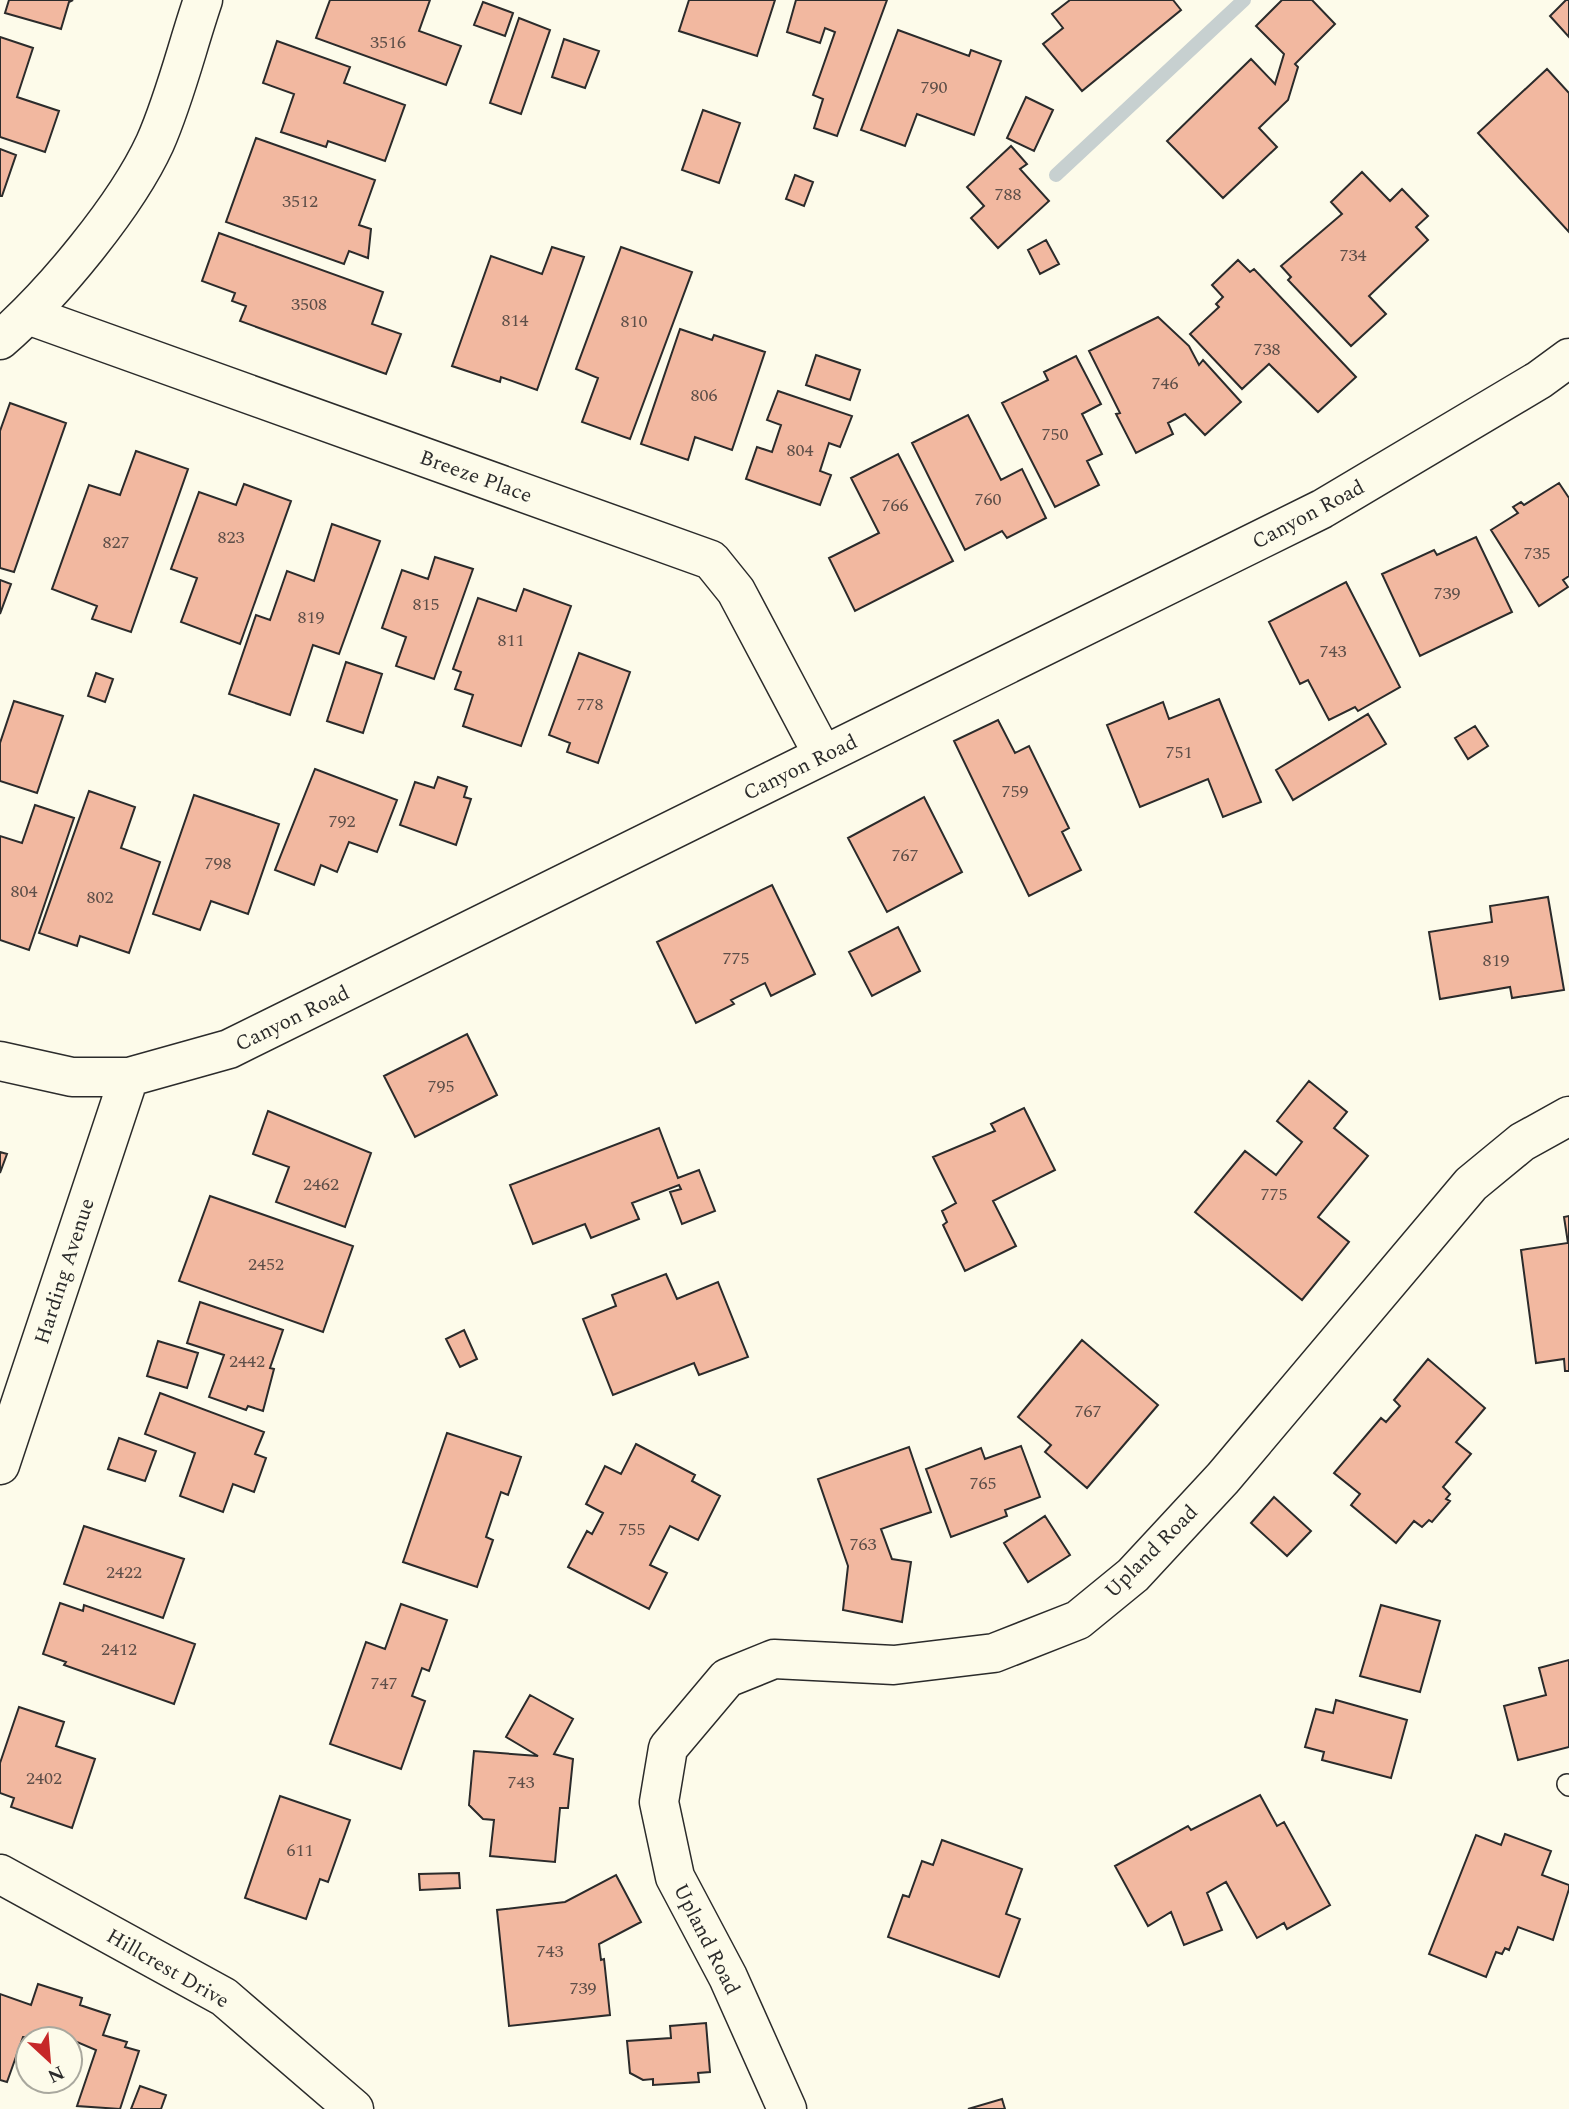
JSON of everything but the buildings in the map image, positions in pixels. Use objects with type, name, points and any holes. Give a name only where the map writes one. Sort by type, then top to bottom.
[{"type":"street","points":[[0,340],[28,316],[119,206],[155,143],[203,0]]},
{"type":"street","name":"Breeze Place","points":[[28,316],[711,559],[736,591],[823,755]]},
{"type":"street","name":"Canyon Road","points":[[0,1061],[72,1077],[129,1077],[229,1049],[1322,509],[1539,380],[1569,358]]},
{"type":"street","name":"Harding Avenue","points":[[0,1465],[129,1077]]},
{"type":"street","name":"Upland Road","points":[[787,2109],[728,1977],[675,1877],[659,1802],[668,1748],[727,1678],[774,1658],[894,1665],[994,1653],[1078,1620],[1133,1576],[1223,1478],[1471,1184],[1522,1142],[1569,1115]]},
{"type":"street","name":"Hillcrest Drive","points":[[0,1874],[224,1997],[354,2109]]},
{"type":"waterway","points":[[1056,175],[1244,0]]}]
